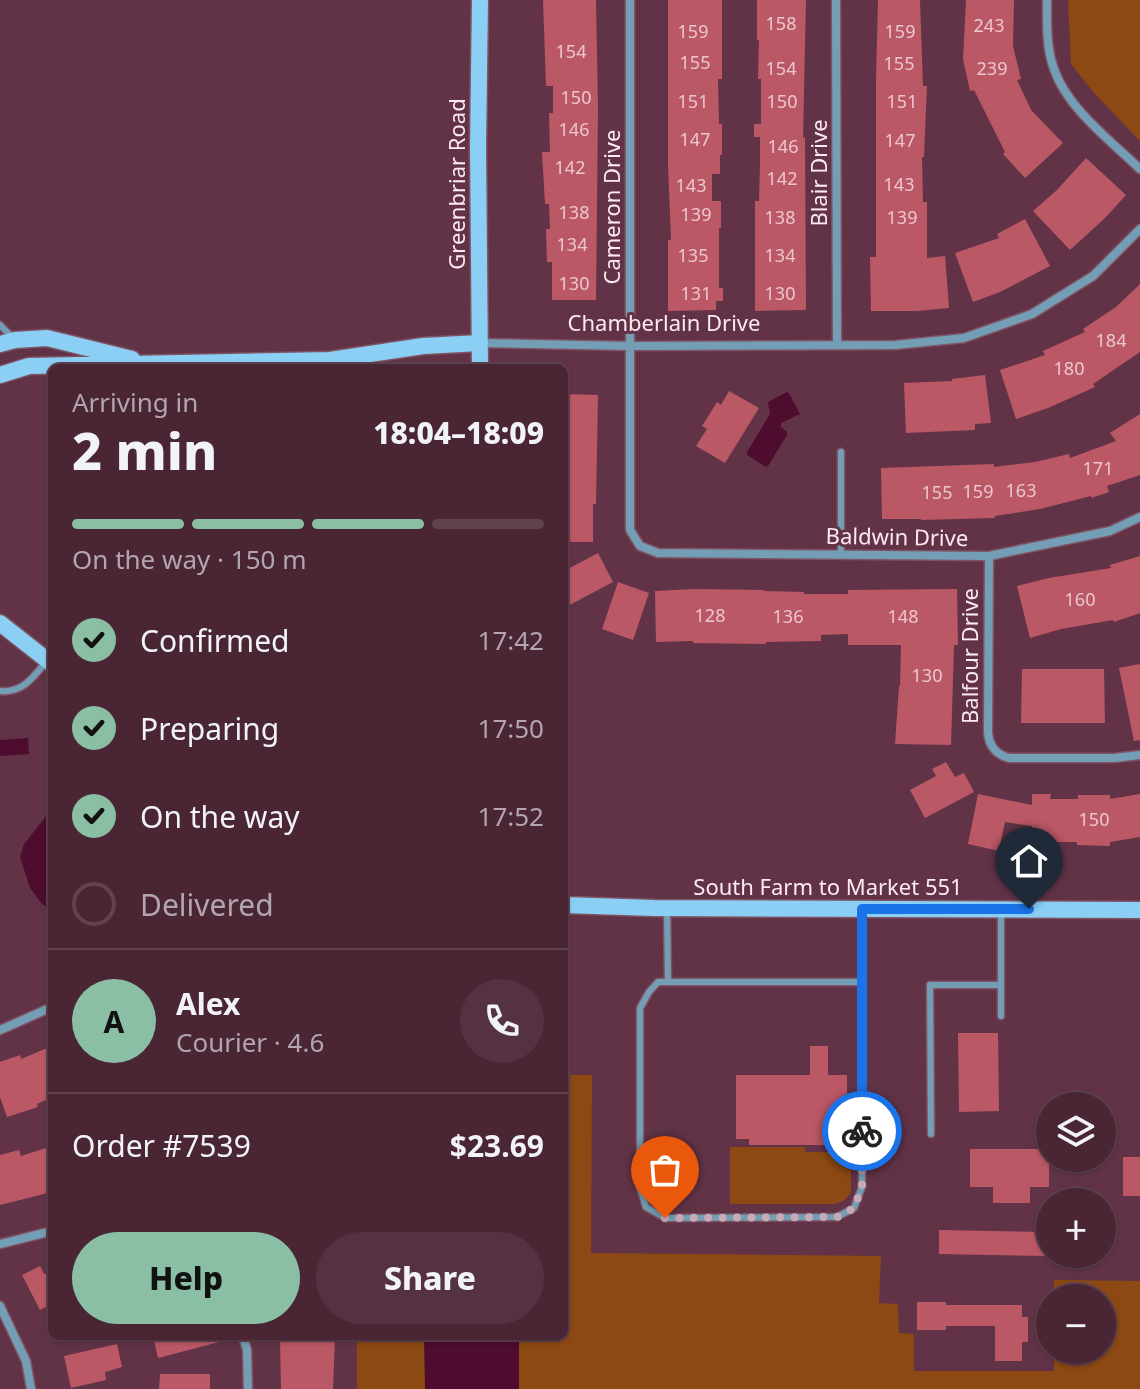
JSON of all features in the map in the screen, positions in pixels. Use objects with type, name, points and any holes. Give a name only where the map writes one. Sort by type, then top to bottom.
[{"type":"street","name":"Greenbriar Road","points":[[480,0],[480,364]]},
{"type":"street","name":"Cameron Drive","points":[[630,0],[630,530],[640,546],[649,550]]},
{"type":"street","name":"Blair Drive","points":[[836,0],[837,345]]},
{"type":"street","points":[[1047,0],[1048,42],[1053,69],[1065,94],[1140,169]]},
{"type":"street","name":"Chamberlain Drive","points":[[112,364],[330,360],[423,346],[480,343],[895,345],[964,338],[1032,314],[1093,276],[1140,229]]},
{"type":"street","name":"Chamberlain Drive","points":[[8,342],[47,338],[153,363]]},
{"type":"street","name":"Chamberlain Drive","points":[[0,375],[29,366],[48,366]]},
{"type":"street","name":"Baldwin Drive","points":[[649,550],[658,553],[989,556],[1110,531],[1140,517]]},
{"type":"street","name":"Balfour Drive","points":[[989,556],[988,732],[991,746],[1009,758],[1114,758],[1140,755]]},
{"type":"street","points":[[0,623],[48,660]]},
{"type":"street","name":"South Farm to Market 551","points":[[568,905],[1140,910]]},
{"type":"street","points":[[0,1030],[48,1009]]},
{"type":"street","points":[[0,1244],[48,1232]]},
{"type":"street","points":[[0,1306],[26,1361],[31,1389]]},
{"type":"street","points":[[244,1340],[248,1389]]},
{"type":"lane","points":[[0,325],[8,342]]},
{"type":"lane","points":[[841,452],[841,555]]},
{"type":"lane","points":[[0,691],[12,693],[48,664]]},
{"type":"lane","points":[[667,908],[668,982]]},
{"type":"lane","points":[[862,909],[862,982],[862,1187],[854,1208],[837,1217],[665,1218],[646,1207],[640,1188],[640,1008],[658,982],[862,982]]},
{"type":"lane","points":[[1001,909],[1001,1016]]},
{"type":"lane","points":[[931,1134],[930,985],[1001,985]]},
{"type":"shaded area","points":[[1068,0],[1140,0],[1140,141],[1071,64]]},
{"type":"shaded area","points":[[787,392],[800,414],[781,423],[787,435],[766,467],[747,452],[770,414],[768,402]]},
{"type":"shaded area","points":[[28,738],[29,754],[0,756],[0,740]]},
{"type":"shaded area","points":[[48,814],[48,908],[30,888],[20,857],[24,844]]},
{"type":"shaded area","points":[[568,1075],[592,1075],[591,1253],[881,1256],[879,1303],[898,1304],[899,1333],[914,1334],[914,1371],[1054,1371],[1054,1364],[1116,1364],[1116,1284],[1054,1284],[1054,1280],[1140,1281],[1140,1389],[357,1389],[357,1340],[568,1340]]},
{"type":"shaded area","points":[[730,1147],[805,1147],[805,1152],[851,1152],[851,1192],[844,1200],[834,1204],[730,1204]]},
{"type":"shaded area","points":[[424,1340],[519,1340],[519,1389],[425,1389]]},
{"type":"building","points":[[543,0],[596,0],[596,300],[552,300],[552,262],[547,262],[549,204],[545,204],[542,152],[550,152],[549,113],[553,113],[553,86],[546,86]]},
{"type":"building","points":[[668,0],[722,0],[722,79],[718,79],[722,155],[720,174],[712,174],[712,201],[721,201],[719,288],[723,288],[723,301],[716,301],[716,310],[668,311],[668,240],[671,240]]},
{"type":"building","points":[[757,0],[806,0],[803,138],[806,310],[755,311],[755,201],[759,201],[760,137],[754,137],[754,124],[761,124]]},
{"type":"building","points":[[878,0],[920,0],[923,86],[927,86],[922,157],[923,202],[927,202],[927,258],[945,256],[949,308],[871,311],[870,257],[876,257]]},
{"type":"building","points":[[966,0],[1014,0],[1013,46],[1021,79],[1017,80],[1031,110],[1063,143],[1025,178],[1003,154],[1005,152],[974,90],[970,91],[963,59]]},
{"type":"building","points":[[1086,158],[1126,195],[1070,250],[1033,211]]},
{"type":"building","points":[[1025,219],[1050,266],[973,302],[955,253],[999,238],[997,234]]},
{"type":"building","points":[[1140,284],[1140,352],[1093,384],[1095,387],[1016,419],[1000,370],[1045,355],[1043,351],[1085,332],[1083,329],[1116,307]]},
{"type":"building","points":[[985,375],[991,423],[975,424],[975,430],[906,433],[904,383],[952,381]]},
{"type":"building","points":[[729,391],[759,408],[725,463],[696,446],[707,429],[702,426],[717,402],[721,405]]},
{"type":"building","points":[[568,394],[598,395],[593,542],[568,542]]},
{"type":"building","points":[[1140,414],[1140,475],[1107,486],[1109,492],[995,518],[882,519],[881,468],[994,464],[994,467],[1069,454],[1070,458],[1116,441],[1110,433]]},
{"type":"building","points":[[598,553],[613,582],[568,606],[568,569]]},
{"type":"building","points":[[1140,556],[1140,613],[1114,622],[1061,629],[1030,638],[1017,586],[1111,568],[1110,565]]},
{"type":"building","points":[[618,582],[649,593],[633,640],[602,629]]},
{"type":"building","points":[[694,589],[848,594],[848,590],[957,589],[958,645],[954,645],[951,745],[895,744],[901,645],[848,645],[848,634],[821,635],[821,641],[766,644],[656,642],[655,591]]},
{"type":"building","points":[[1140,664],[1140,740],[1134,741],[1119,668]]},
{"type":"building","points":[[1022,669],[1104,669],[1105,723],[1021,723]]},
{"type":"building","points":[[946,762],[955,777],[964,773],[974,792],[925,818],[910,790],[936,776],[932,769]]},
{"type":"building","points":[[978,794],[1032,805],[1032,794],[1051,794],[1050,799],[1110,795],[1110,799],[1140,794],[1140,837],[1110,842],[1110,846],[1031,842],[1032,826],[1005,822],[999,851],[968,844]]},
{"type":"building","points":[[958,1033],[998,1033],[999,1111],[959,1112]]},
{"type":"building","points":[[810,1046],[828,1046],[828,1075],[847,1075],[847,1145],[749,1145],[749,1139],[736,1139],[736,1075],[810,1075]]},
{"type":"building","points":[[48,1048],[48,1099],[37,1104],[38,1107],[7,1117],[0,1097],[0,1062],[20,1055],[21,1059]]},
{"type":"building","points":[[48,1147],[48,1193],[0,1205],[0,1155],[19,1150],[21,1156]]},
{"type":"building","points":[[970,1149],[1036,1149],[1036,1172],[1049,1172],[1049,1187],[1030,1187],[1030,1203],[993,1203],[993,1187],[970,1187]]},
{"type":"building","points":[[1123,1157],[1140,1157],[1140,1196],[1123,1196]]},
{"type":"building","points":[[939,1230],[1036,1232],[1036,1256],[939,1254]]},
{"type":"building","points":[[40,1266],[44,1274],[48,1272],[48,1306],[40,1310],[22,1275]]},
{"type":"building","points":[[917,1302],[1022,1305],[1022,1317],[1028,1317],[1028,1342],[1022,1342],[1022,1361],[995,1361],[995,1326],[946,1326],[946,1330],[917,1330]]},
{"type":"building","points":[[154,1340],[223,1340],[223,1341],[158,1358]]},
{"type":"building","points":[[280,1340],[335,1340],[333,1389],[281,1389]]},
{"type":"building","points":[[117,1344],[122,1367],[105,1372],[106,1380],[71,1388],[64,1356]]},
{"type":"building","points":[[160,1374],[210,1374],[210,1389],[159,1389]]},
{"type":"way so far","points":[[665,1218],[837,1217],[854,1208],[862,1187],[862,1131]]},
{"type":"route","points":[[862,1131],[862,909],[1029,909]]}]
